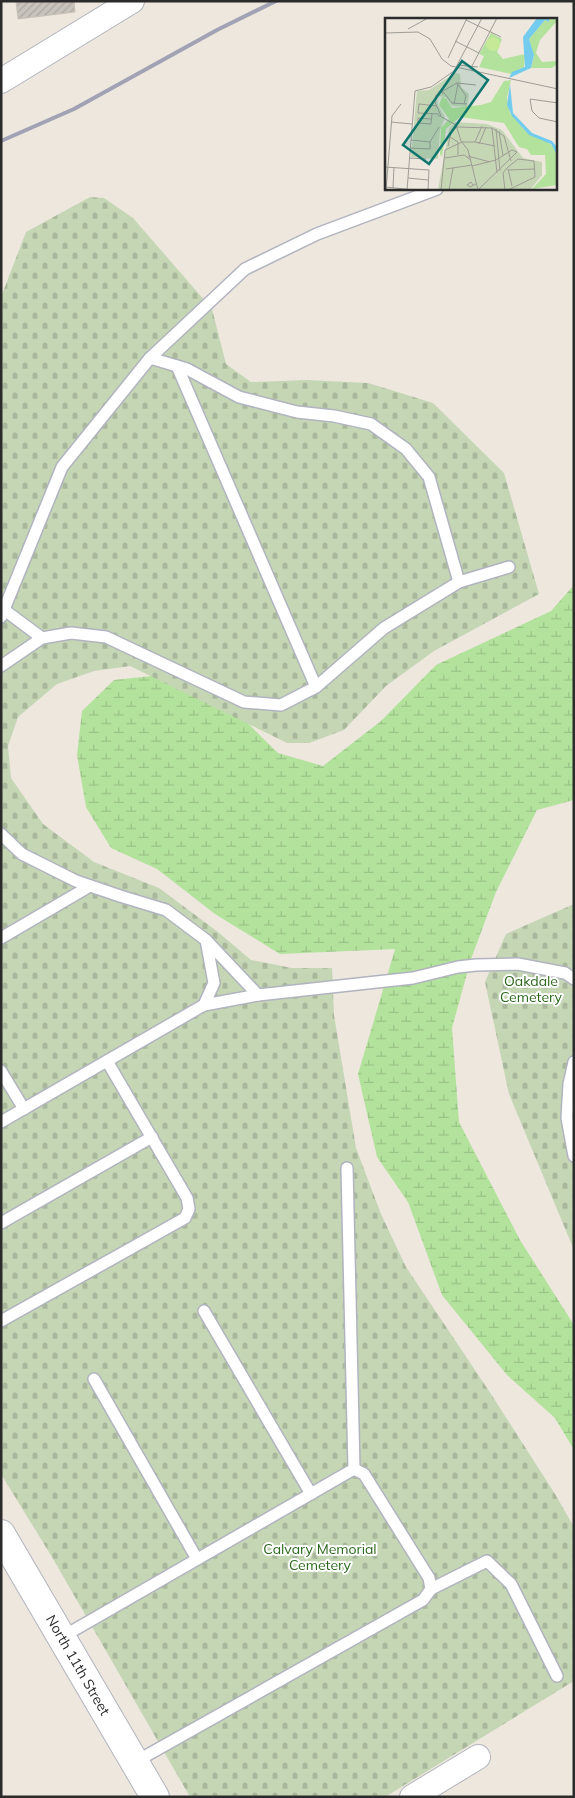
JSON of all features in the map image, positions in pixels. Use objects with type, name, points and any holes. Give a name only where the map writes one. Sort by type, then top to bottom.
[{"type":"street","points":[[1,81],[132,1]]},
{"type":"street","name":"North 11th Street","points":[[1,1534],[155,1797]]},
{"type":"street","points":[[412,1797],[478,1757]]},
{"type":"lane","points":[[42,638],[2,613],[62,467],[150,358],[245,269],[317,234],[434,190]]},
{"type":"lane","points":[[150,358],[187,369],[239,397],[297,412],[334,416],[371,424],[406,449],[429,477],[459,582]]},
{"type":"lane","points":[[176,366],[316,687]]},
{"type":"lane","points":[[1,666],[42,638],[71,633],[106,637],[244,702],[281,705],[316,687],[384,628],[459,582],[509,567]]},
{"type":"lane","points":[[1,834],[22,854],[76,881],[166,910],[206,940],[258,995]]},
{"type":"lane","points":[[1,938],[90,886]]},
{"type":"lane","points":[[204,1005],[214,983],[206,940]]},
{"type":"lane","points":[[1,1122],[204,1005],[258,995],[413,978],[458,967],[476,965],[518,964],[565,973],[574,979]]},
{"type":"lane","points":[[1,1321],[184,1218],[189,1209],[187,1198],[108,1061]]},
{"type":"lane","points":[[574,1062],[567,1118],[574,1156]]},
{"type":"lane","points":[[1,1071],[24,1109]]},
{"type":"lane","points":[[1,1223],[152,1137]]},
{"type":"lane","points":[[347,1168],[354,1469]]},
{"type":"lane","points":[[204,1311],[311,1494]]},
{"type":"lane","points":[[94,1379],[197,1559]]},
{"type":"lane","points":[[62,1637],[354,1469]]},
{"type":"lane","points":[[354,1469],[364,1474],[429,1578],[431,1589]]},
{"type":"lane","points":[[135,1762],[423,1600],[431,1589],[487,1561],[511,1584],[557,1676]]},
{"type":"green space","name":"Calvary Memorial Cemetery","points":[[90,197],[104,198],[133,218],[212,309],[226,364],[251,382],[307,380],[368,383],[433,403],[504,473],[539,594],[434,651],[386,686],[344,730],[309,743],[287,743],[130,666],[94,671],[57,684],[18,717],[8,746],[11,778],[43,824],[94,862],[159,888],[218,932],[251,960],[292,968],[332,968],[334,1015],[356,1148],[381,1214],[406,1267],[491,1394],[574,1527],[574,1681],[385,1797],[190,1797],[52,1557],[1,1474],[1,297],[26,232]]},
{"type":"green space","points":[[574,585],[574,800],[537,810],[496,892],[471,959],[452,1028],[459,1122],[520,1240],[574,1325],[574,1450],[555,1418],[507,1375],[442,1295],[408,1202],[377,1157],[358,1074],[395,949],[280,954],[215,914],[157,869],[111,848],[86,807],[77,755],[82,711],[114,680],[152,676],[217,693],[278,753],[323,766],[381,721],[436,665],[551,611]]},
{"type":"green space","name":"Oakdale Cemetery","points":[[574,904],[574,1250],[509,1094],[485,982],[506,934]]},
{"type":"building","points":[[16,1],[74,1],[75,12],[18,19]]},
{"type":"railway","points":[[1,141],[74,109],[217,30],[276,1]]}]
